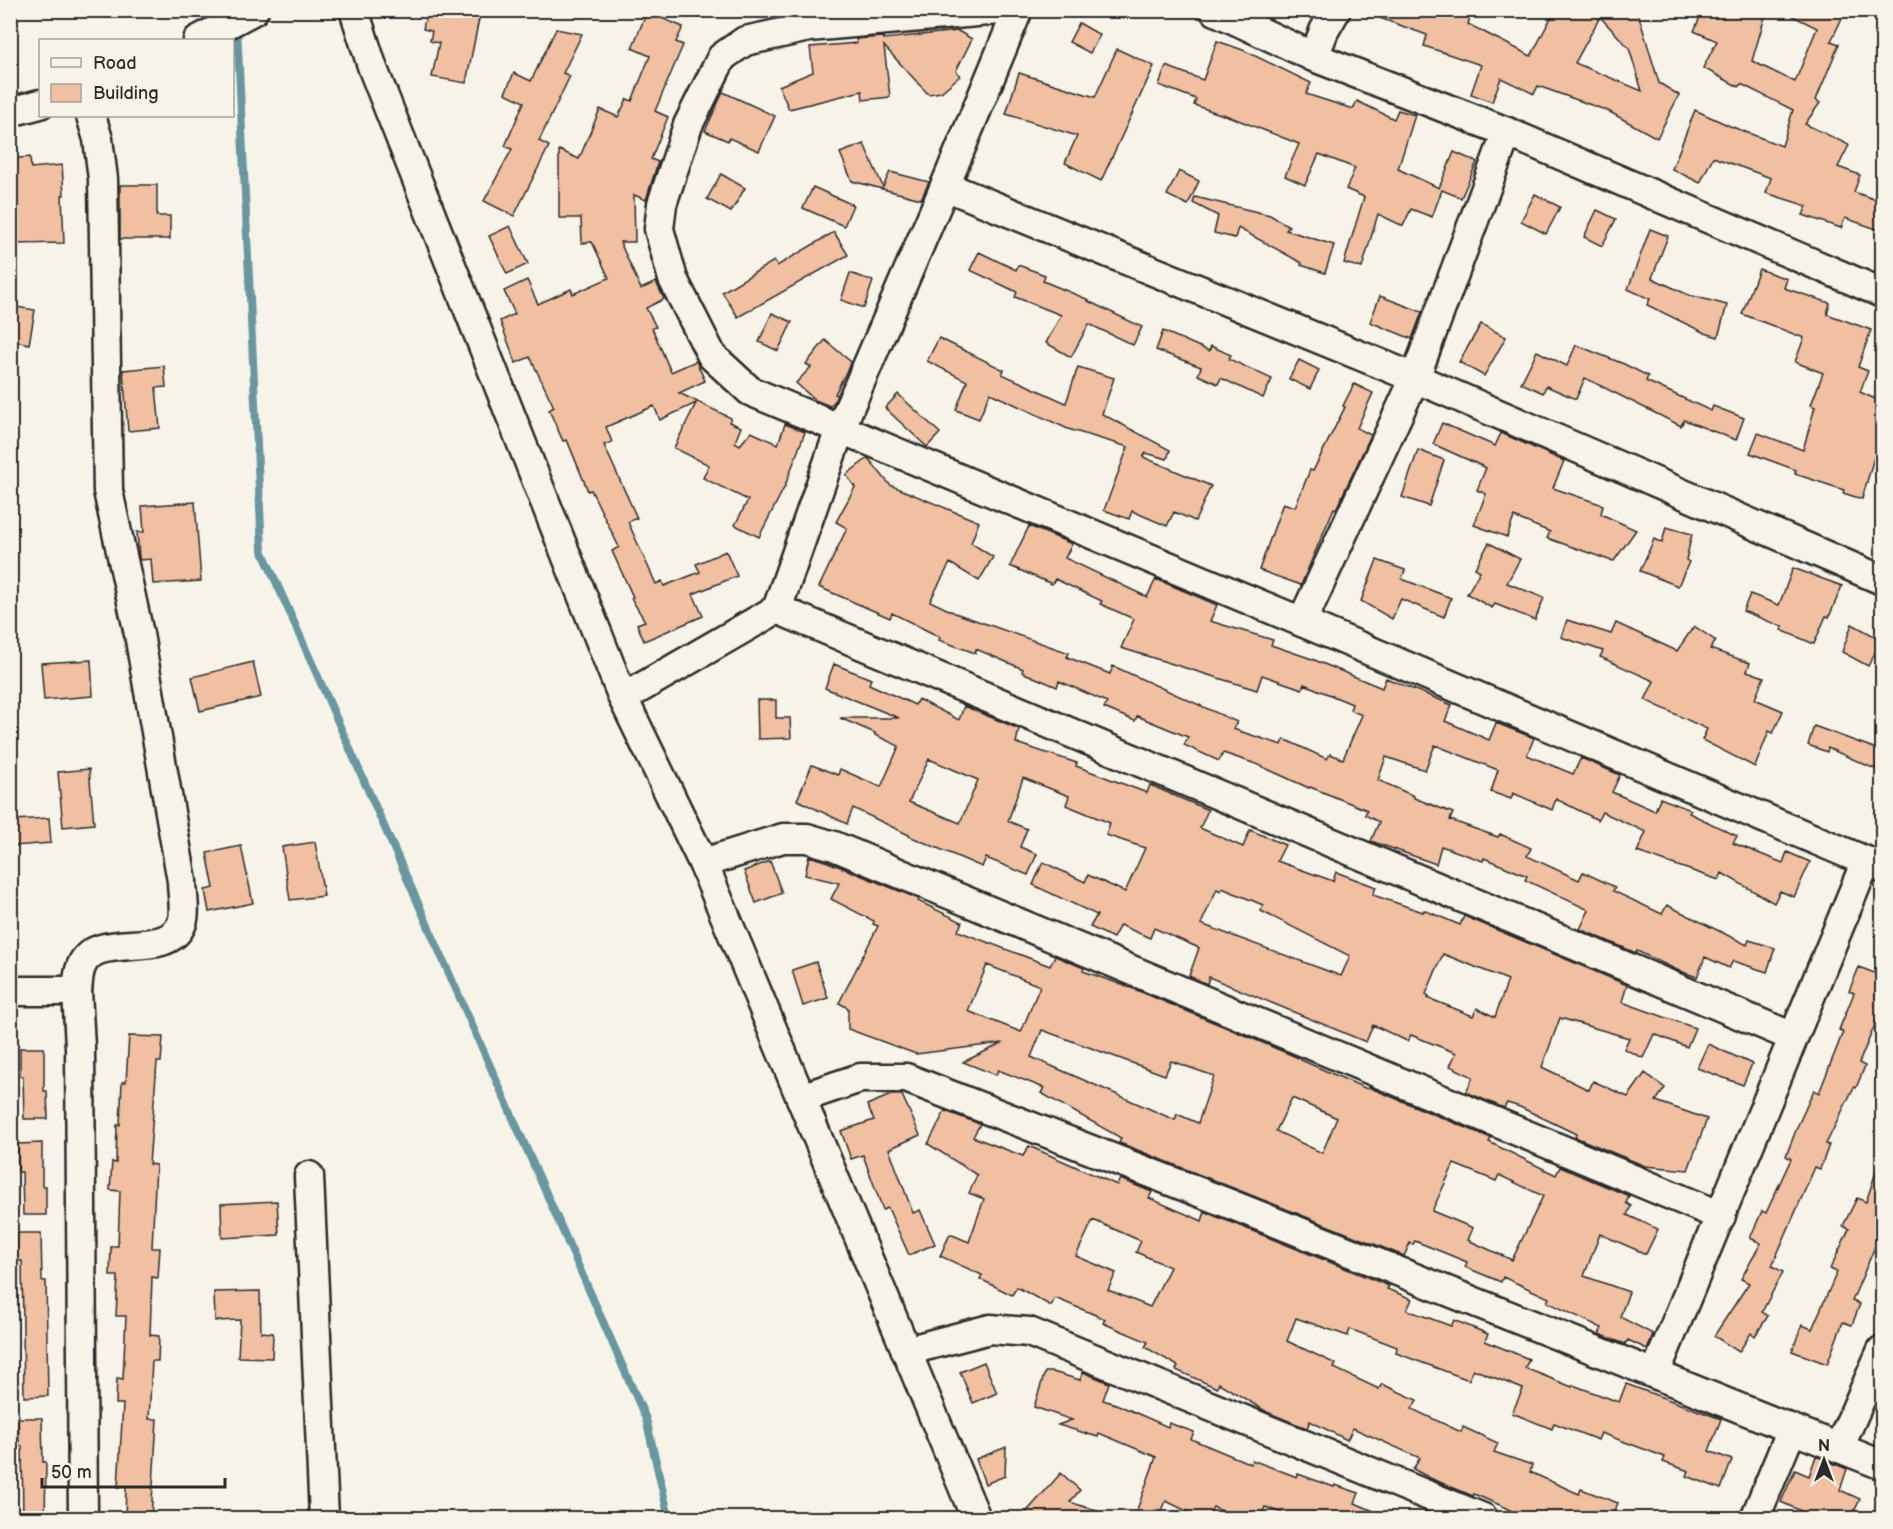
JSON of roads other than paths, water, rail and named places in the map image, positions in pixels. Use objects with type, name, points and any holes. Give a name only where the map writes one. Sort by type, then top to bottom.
[{"type":"street","points":[[354,10],[373,69],[623,699],[703,863],[976,1518]]},
{"type":"street","points":[[999,10],[809,27],[746,41],[722,57],[688,125],[662,204],[659,229],[673,279],[712,356],[750,391],[1874,864],[1793,1037],[1655,1374]]},
{"type":"street","points":[[623,699],[777,609],[840,429],[1018,10]]},
{"type":"street","points":[[1214,10],[1314,57],[1507,132],[1882,292]]},
{"type":"street","points":[[1314,57],[1324,31],[1336,10]]},
{"type":"street","points":[[210,34],[253,11]]},
{"type":"street","points":[[10,112],[39,104]]},
{"type":"street","points":[[83,1518],[80,1047],[77,991],[81,966],[91,953],[105,948],[166,940],[177,933],[183,921],[182,881],[141,646],[108,491],[103,178],[98,139],[91,117]]},
{"type":"street","points":[[1302,622],[1415,378],[1507,132]]},
{"type":"street","points":[[945,186],[1415,378],[1882,579]]},
{"type":"street","points":[[777,609],[1793,1037]]},
{"type":"street","points":[[703,863],[783,838],[807,838],[834,846],[1721,1216]]},
{"type":"street","points":[[10,991],[77,991]]},
{"type":"street","points":[[801,1098],[860,1078],[906,1078],[1235,1206],[1882,1465]]},
{"type":"street","points":[[309,1176],[324,1518]]},
{"type":"street","points":[[906,1351],[990,1329],[1029,1332],[1483,1518]]},
{"type":"street","points":[[1839,1448],[1882,1350]]},
{"type":"street","points":[[1755,1518],[1792,1429]]},
{"type":"waterway","points":[[237,26],[262,550],[646,1419],[669,1518]]}]
